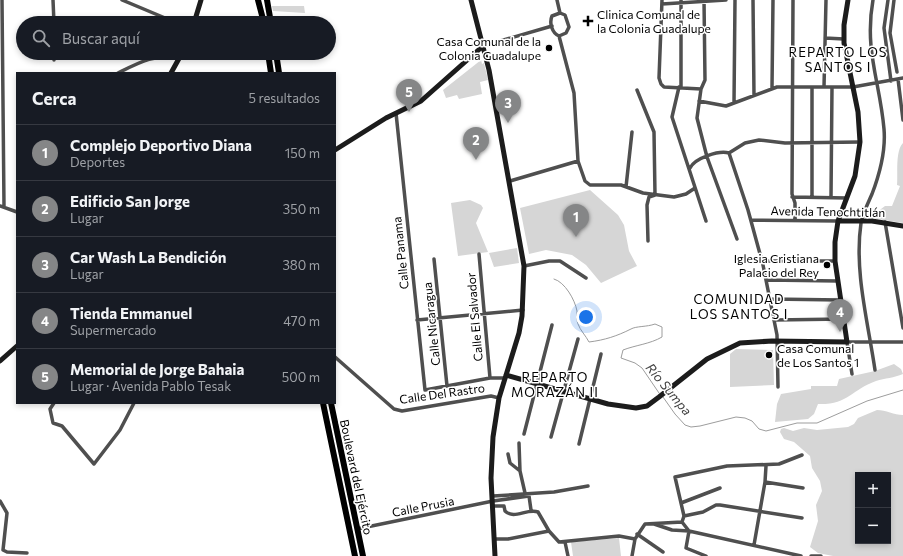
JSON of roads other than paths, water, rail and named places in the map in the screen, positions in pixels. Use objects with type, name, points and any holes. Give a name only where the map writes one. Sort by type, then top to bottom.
[{"type":"highway","points":[[260,0],[263,16]]},
{"type":"highway","points":[[268,0],[270,16]]},
{"type":"highway","points":[[269,60],[271,72]]},
{"type":"highway","points":[[277,60],[279,72]]},
{"type":"highway","name":"Boulevard del Ejército","points":[[323,404],[355,556]]},
{"type":"highway","name":"Boulevard del Ejército","points":[[331,404],[363,556]]},
{"type":"street","points":[[2,0],[2,206],[16,212]]},
{"type":"street","points":[[53,0],[54,16]]},
{"type":"street","points":[[122,0],[161,16]]},
{"type":"street","points":[[196,16],[201,0]]},
{"type":"street","points":[[471,0],[490,70],[524,266],[523,310],[519,333],[505,376],[494,422],[492,449],[495,556]]},
{"type":"street","points":[[557,0],[560,13]]},
{"type":"street","points":[[701,89],[664,87],[661,84],[659,78],[662,2],[726,0]]},
{"type":"street","points":[[734,103],[735,0]]},
{"type":"street","points":[[754,0],[754,95]]},
{"type":"street","points":[[772,88],[773,0]]},
{"type":"street","points":[[793,0],[792,197],[795,203],[795,221]]},
{"type":"street","points":[[824,87],[826,0]]},
{"type":"street","points":[[848,0],[844,25],[844,39],[858,112],[860,142],[855,176],[838,221],[835,242],[835,261],[852,374]]},
{"type":"street","points":[[872,0],[869,32],[884,129],[883,152],[879,175],[862,221],[858,248],[875,370]]},
{"type":"street","points":[[888,0],[884,28],[891,81]]},
{"type":"street","points":[[894,0],[890,33],[896,72]]},
{"type":"street","points":[[704,1],[705,80],[698,102],[697,118],[707,157],[737,239]]},
{"type":"street","points":[[681,2],[680,87],[672,117],[690,168],[706,221]]},
{"type":"street","points":[[559,36],[567,32],[569,27],[566,16],[560,13],[552,16],[550,20],[555,33],[559,36],[575,98],[578,161],[587,183],[613,184],[655,195],[680,196],[691,192],[695,188]]},
{"type":"street","points":[[336,149],[396,113],[421,101],[483,46],[552,26]]},
{"type":"street","points":[[825,38],[844,39]]},
{"type":"street","points":[[120,72],[147,60]]},
{"type":"street","points":[[172,72],[178,60]]},
{"type":"street","points":[[698,102],[719,105],[734,103],[772,88],[853,87],[903,78]]},
{"type":"street","points":[[898,79],[903,120]]},
{"type":"street","points":[[812,87],[812,197]]},
{"type":"street","points":[[830,198],[832,87]]},
{"type":"street","points":[[637,90],[654,132],[655,195]]},
{"type":"street","name":"Calle Panama","points":[[396,113],[425,390],[447,386]]},
{"type":"street","points":[[626,187],[632,132]]},
{"type":"street","points":[[690,168],[694,162],[725,152],[729,153],[745,143],[759,140],[793,143],[860,142]]},
{"type":"street","points":[[729,153],[751,220],[770,299],[778,342],[778,388]]},
{"type":"street","points":[[510,181],[578,161]]},
{"type":"street","points":[[648,242],[647,199],[655,195]]},
{"type":"street","points":[[792,197],[847,198]]},
{"type":"street","name":"Avenida Tenochtitlán","points":[[751,220],[862,221],[885,222],[903,226]]},
{"type":"street","points":[[885,222],[903,328]]},
{"type":"street","name":"Calle El Salvador","points":[[478,254],[490,378]]},
{"type":"street","points":[[761,258],[768,262],[835,261]]},
{"type":"street","name":"Calle Nicaragua","points":[[434,259],[447,386]]},
{"type":"street","points":[[524,266],[549,261],[560,261],[586,278]]},
{"type":"street","points":[[766,280],[838,281]]},
{"type":"street","points":[[770,299],[841,300]]},
{"type":"street","points":[[417,320],[523,310]]},
{"type":"street","points":[[774,320],[844,320]]},
{"type":"street","points":[[524,434],[552,325]]},
{"type":"street","points":[[551,437],[578,339]]},
{"type":"street","points":[[447,386],[505,376],[537,382],[611,405],[636,408],[647,406],[707,359],[730,346],[750,341],[903,342]]},
{"type":"street","points":[[0,361],[16,347]]},
{"type":"street","points":[[579,444],[601,354]]},
{"type":"street","name":"Calle Del Rastro","points":[[336,358],[394,409],[402,411],[492,396],[499,398]]},
{"type":"street","points":[[53,404],[50,409],[53,422],[62,426],[94,464],[120,430],[133,404]]},
{"type":"street","points":[[520,443],[520,471],[525,493]]},
{"type":"street","points":[[508,454],[510,463],[520,471]]},
{"type":"street","points":[[682,522],[684,516],[676,477],[727,466],[766,466],[779,464],[802,455]]},
{"type":"street","points":[[754,545],[758,512],[766,482],[766,466]]},
{"type":"street","points":[[766,482],[803,488]]},
{"type":"street","points":[[493,501],[525,493],[554,492],[588,486]]},
{"type":"street","points":[[681,503],[720,488]]},
{"type":"street","points":[[493,501],[529,496],[532,510]]},
{"type":"street","points":[[503,500],[505,511],[509,514],[521,514],[532,510],[538,512],[549,531],[557,541],[565,542],[619,536],[635,539]]},
{"type":"street","points":[[0,501],[7,513],[3,550],[27,553]]},
{"type":"street","points":[[493,501],[504,506]]},
{"type":"street","name":"Calle Prusia","points":[[357,529],[493,501]]},
{"type":"street","points":[[684,516],[703,512],[716,505],[802,518]]},
{"type":"street","points":[[632,556],[637,534],[645,524],[682,522]]},
{"type":"street","points":[[682,522],[689,531],[686,548],[706,556]]},
{"type":"street","points":[[651,523],[672,530],[689,531],[801,556]]},
{"type":"street","points":[[495,539],[549,531]]},
{"type":"street","points":[[637,534],[663,552]]},
{"type":"street","points":[[565,542],[568,556]]},
{"type":"street","points":[[811,556],[821,556]]},
{"type":"waterway","name":"Río Sumpa","points":[[554,279],[562,284],[572,297],[577,311],[578,324],[589,342],[621,334],[636,327],[655,324],[662,327],[662,337],[623,350],[621,358],[635,363],[642,368],[659,393]]},
{"type":"waterway","name":"Río Sumpa","points":[[663,397],[685,425],[691,427],[736,417],[745,418],[752,421],[759,429],[766,431],[797,423],[817,423],[867,401],[903,390]]},
{"type":"place","name":"Clinica Comunal de la Colonia Guadalupe","points":[[588,21]]},
{"type":"place","name":"Casa Comunal de la Colonia Guadalupe","points":[[549,48]]},
{"type":"place","name":"Memorial de Jorge Bahaia","points":[[409,112]]},
{"type":"place","name":"Car Wash La Bendición","points":[[508,123]]},
{"type":"place","name":"Edificio San Jorge","points":[[476,160]]},
{"type":"place","name":"Complejo Deportivo Diana","points":[[576,237]]},
{"type":"place","name":"Iglesia Cristiana Palacio del Rey","points":[[827,265]]},
{"type":"place","name":"Tienda Emmanuel","points":[[840,332]]},
{"type":"place","name":"Casa Comunal de Los Santos 1","points":[[769,355]]},
{"type":"district","name":"REPARTO LOS SANTOS I","points":[[838,60]]},
{"type":"district","name":"COMUNIDAD LOS SANTOS I","points":[[739,306]]},
{"type":"district","name":"REPARTO MORAZÁN II","points":[[555,384]]}]
